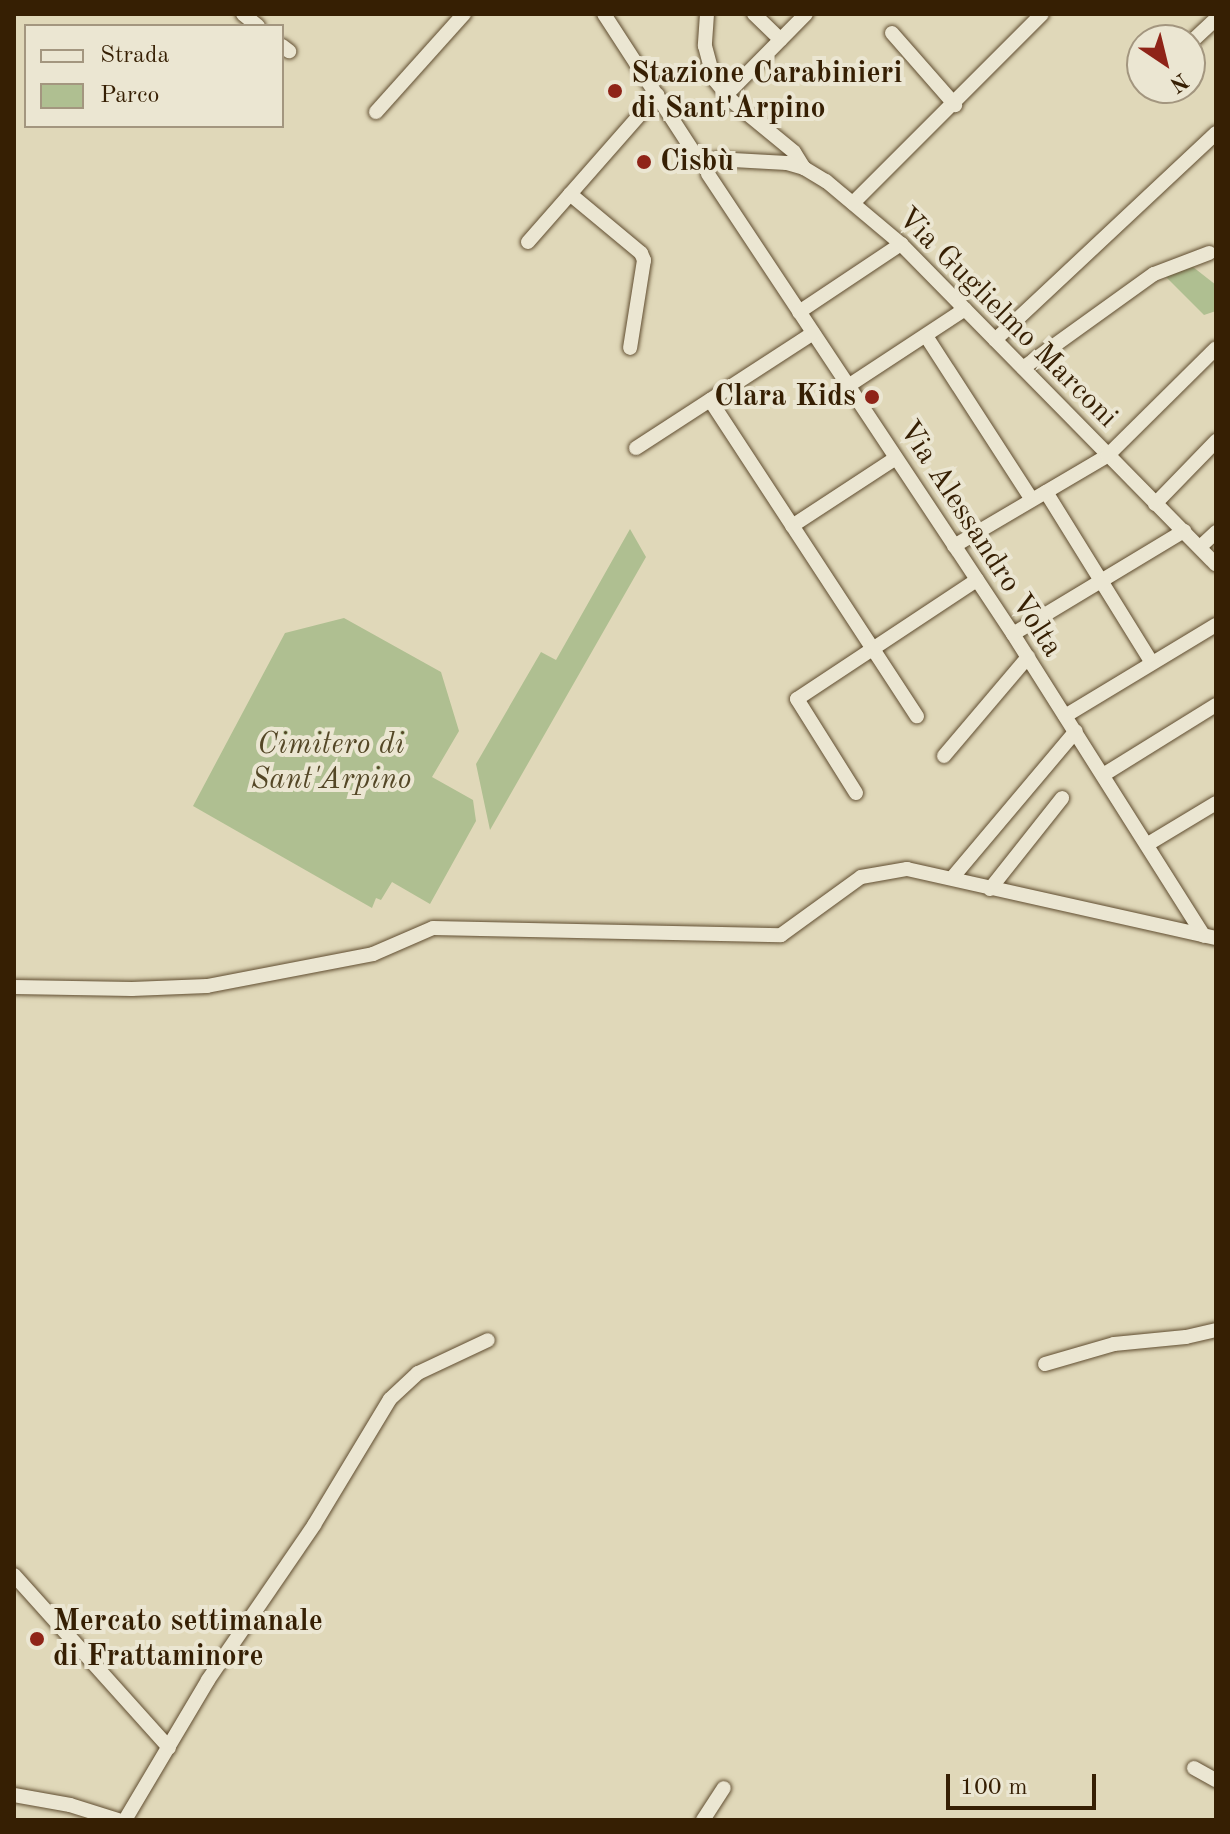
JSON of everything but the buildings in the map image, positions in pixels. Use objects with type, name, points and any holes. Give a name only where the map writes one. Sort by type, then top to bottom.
[{"type":"street","points":[[376,112],[464,14]]},
{"type":"street","name":"Via Alessandro Volta","points":[[604,14],[693,151],[716,165],[799,312],[1210,937]]},
{"type":"street","points":[[707,14],[705,46],[714,79],[726,95],[794,152],[804,168]]},
{"type":"street","points":[[754,14],[781,40]]},
{"type":"street","points":[[726,95],[806,14]]},
{"type":"street","points":[[1020,14],[1031,26]]},
{"type":"street","points":[[853,203],[955,105],[1042,14]]},
{"type":"street","points":[[892,33],[955,105]]},
{"type":"street","points":[[528,242],[657,95]]},
{"type":"street","points":[[995,340],[1216,133]]},
{"type":"street","name":"Via Guglielmo Marconi","points":[[716,165],[804,168],[853,203],[901,244],[1216,564]]},
{"type":"street","points":[[570,194],[641,253],[644,260],[630,348]]},
{"type":"street","points":[[799,312],[901,244]]},
{"type":"street","points":[[1023,368],[1154,274],[1209,253]]},
{"type":"street","points":[[848,386],[965,309]]},
{"type":"street","points":[[636,448],[813,333]]},
{"type":"street","points":[[926,336],[1032,500]]},
{"type":"street","points":[[954,546],[1107,456],[1216,348]]},
{"type":"street","points":[[710,400],[917,716]]},
{"type":"street","points":[[1155,504],[1216,441]]},
{"type":"street","points":[[792,526],[896,458]]},
{"type":"street","points":[[1046,492],[1152,663]]},
{"type":"street","points":[[1013,634],[1184,531]]},
{"type":"street","points":[[1200,547],[1216,532]]},
{"type":"street","points":[[856,793],[797,699],[977,580]]},
{"type":"street","points":[[1065,716],[1216,625]]},
{"type":"street","points":[[944,756],[1028,657]]},
{"type":"street","points":[[1103,775],[1216,705]]},
{"type":"street","points":[[952,878],[1076,731]]},
{"type":"street","points":[[990,889],[1062,798]]},
{"type":"street","points":[[1148,844],[1216,803]]},
{"type":"street","points":[[14,987],[132,989],[207,986],[373,954],[433,928],[781,935],[861,877],[907,869],[1210,937]]},
{"type":"street","points":[[1045,1364],[1111,1344],[1186,1337],[1216,1330]]},
{"type":"street","points":[[125,1820],[231,1644],[314,1525],[390,1399],[418,1373],[488,1340]]},
{"type":"street","points":[[14,1575],[169,1748]]},
{"type":"street","points":[[1194,1768],[1216,1780]]},
{"type":"street","points":[[703,1820],[724,1788]]},
{"type":"street","points":[[14,1795],[70,1805],[118,1820]]},
{"type":"green space","points":[[1193,267],[1216,285],[1216,311],[1204,315],[1166,277]]},
{"type":"green space","points":[[630,529],[646,557],[490,830],[476,764],[541,652],[556,660]]},
{"type":"green space","name":"Cimitero di Sant'Arpino","points":[[344,618],[441,672],[459,731],[432,777],[473,800],[476,821],[430,904],[392,882],[381,900],[376,898],[372,908],[193,806],[285,633]]},
{"type":"place","name":"Stazione Carabinieri di Sant'Arpino","points":[[615,91]]},
{"type":"place","name":"Cisbù","points":[[644,162]]},
{"type":"place","name":"Clara Kids","points":[[872,397]]},
{"type":"place","name":"Mercato settimanale di Frattaminore","points":[[37,1639]]}]
